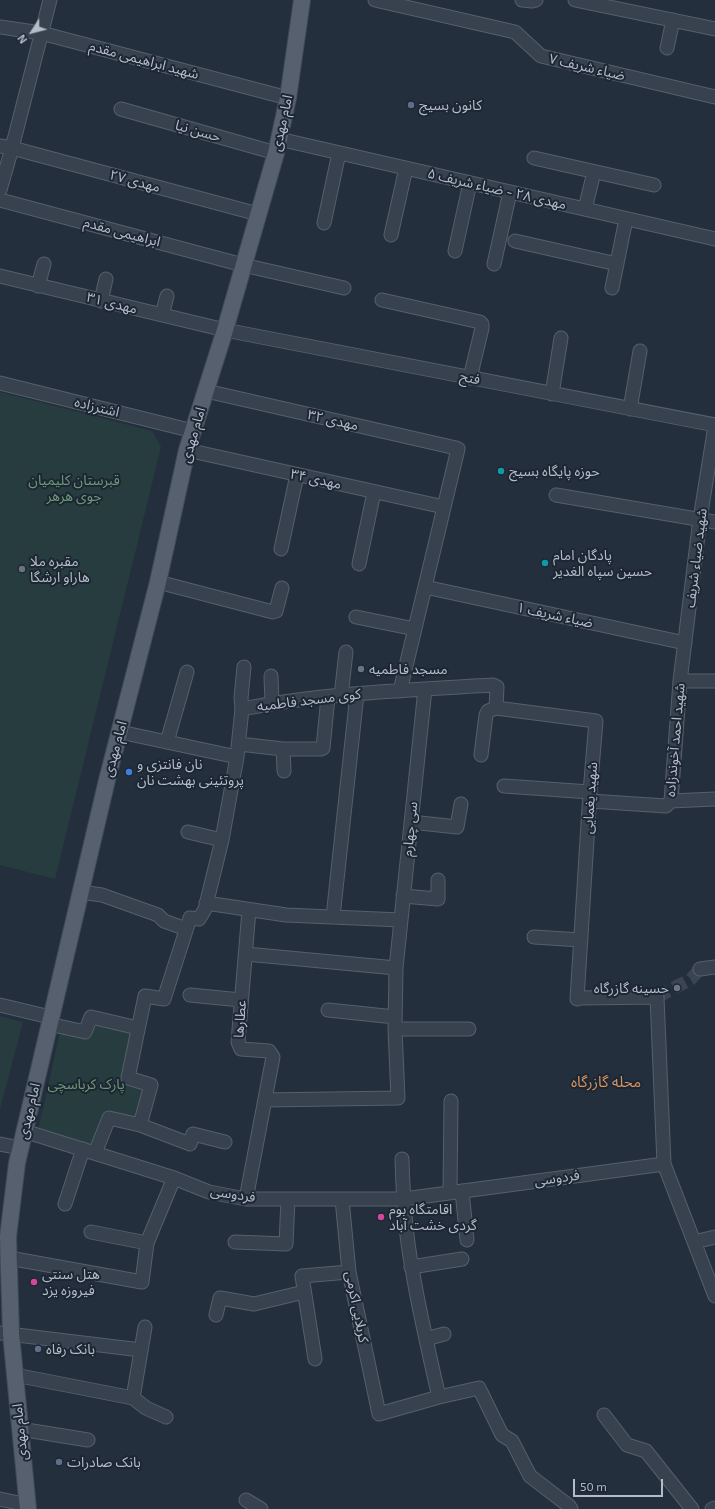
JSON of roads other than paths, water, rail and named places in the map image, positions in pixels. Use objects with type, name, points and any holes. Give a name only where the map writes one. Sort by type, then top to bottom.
[{"type":"main road","name":"امام مهدی","points":[[28,1507],[15,1375],[5,1334],[9,1258],[8,1237],[17,1163],[80,892],[158,582],[187,450],[244,265],[277,146],[288,98],[302,0]]},
{"type":"street","points":[[0,190],[6,147],[50,0]]},
{"type":"street","name":"ضیاء شریف ۷","points":[[375,0],[515,32],[541,56],[715,97]]},
{"type":"street","points":[[522,0],[532,2],[536,0]]},
{"type":"street","points":[[575,0],[715,29]]},
{"type":"street","points":[[667,48],[673,20]]},
{"type":"street","name":"شهید ابراهیمی مقدم","points":[[0,27],[41,33],[288,98]]},
{"type":"street","name":"حسن نیا","points":[[121,109],[277,146]]},
{"type":"street","name":"مهدی ۲۸ - ضیاء شریف ۵","points":[[277,146],[340,153],[715,239]]},
{"type":"street","name":"مهدی ۲۷","points":[[6,147],[258,214]]},
{"type":"street","points":[[324,222],[340,153]]},
{"type":"street","points":[[534,158],[654,185]]},
{"type":"street","points":[[391,235],[406,168]]},
{"type":"street","points":[[585,210],[594,172]]},
{"type":"street","points":[[455,251],[470,183]]},
{"type":"street","points":[[494,264],[510,192]]},
{"type":"street","name":"ابراهیمی مقدم","points":[[0,200],[244,265],[344,288]]},
{"type":"street","points":[[612,288],[626,219]]},
{"type":"street","points":[[515,241],[617,264]]},
{"type":"street","points":[[38,286],[44,264]]},
{"type":"street","name":"مهدی ۳۱","points":[[0,276],[224,330]]},
{"type":"street","points":[[101,301],[106,279]]},
{"type":"street","points":[[162,315],[167,296]]},
{"type":"street","points":[[382,300],[480,322],[482,324],[482,328],[470,378]]},
{"type":"street","name":"فتح","points":[[224,330],[715,425]]},
{"type":"street","points":[[552,394],[561,338]]},
{"type":"street","points":[[630,409],[640,351]]},
{"type":"street","name":"اشترزاده","points":[[0,383],[193,431]]},
{"type":"street","name":"مهدی ۳۲","points":[[206,391],[456,448],[458,452],[444,507]]},
{"type":"street","name":"شهید ضیاء شریف","points":[[686,644],[700,519],[709,503],[715,425]]},
{"type":"street","name":"مهدی ۳۴","points":[[187,450],[444,507]]},
{"type":"street","points":[[281,549],[297,475]]},
{"type":"street","points":[[359,564],[374,492]]},
{"type":"street","points":[[556,494],[715,522]]},
{"type":"street","points":[[400,691],[444,507]]},
{"type":"street","points":[[158,582],[273,612],[276,611],[282,588]]},
{"type":"street","name":"ضیاء شریف ۱","points":[[425,587],[686,644]]},
{"type":"street","points":[[356,618],[415,629]]},
{"type":"street","name":"شهید احمد آخوندزاده","points":[[504,786],[666,806],[671,801],[680,681],[686,644]]},
{"type":"street","points":[[239,744],[282,749],[319,750],[323,748],[346,652]]},
{"type":"street","points":[[242,709],[240,698],[244,667]]},
{"type":"street","points":[[167,742],[187,672]]},
{"type":"street","points":[[271,676],[272,703]]},
{"type":"street","points":[[680,681],[715,680]]},
{"type":"street","name":"کوی مسجد فاطمیه","points":[[205,906],[222,840],[239,744],[242,709],[272,703],[335,696],[493,685],[497,687],[496,708]]},
{"type":"street","name":"سی چهارم","points":[[265,1100],[398,1098],[395,1023],[396,968],[425,689]]},
{"type":"street","points":[[333,917],[357,694]]},
{"type":"street","points":[[481,755],[486,715],[488,711],[496,708]]},
{"type":"street","name":"شهید یغمایی","points":[[496,708],[596,721],[577,999],[657,997],[664,1164]]},
{"type":"street","points":[[120,732],[237,757]]},
{"type":"street","points":[[282,749],[284,772]]},
{"type":"street","points":[[671,801],[715,799]]},
{"type":"street","points":[[411,822],[457,827],[461,804]]},
{"type":"street","points":[[188,832],[222,840]]},
{"type":"street","points":[[404,896],[438,899],[438,880]]},
{"type":"street","points":[[80,892],[102,895],[158,915],[164,921],[186,929]]},
{"type":"street","points":[[140,1125],[151,1085],[128,1078],[145,996],[164,999],[190,918],[199,919],[205,906],[286,915],[401,920]]},
{"type":"street","name":"عطارها","points":[[249,910],[238,1042],[241,1049],[269,1051],[273,1058],[265,1100]]},
{"type":"street","points":[[534,937],[581,940]]},
{"type":"street","points":[[246,954],[396,968]]},
{"type":"street","points":[[700,969],[715,967]]},
{"type":"street","points":[[190,995],[241,1000]]},
{"type":"street","points":[[0,1005],[85,1032],[91,1017],[138,1028]]},
{"type":"street","points":[[328,1010],[395,1023],[469,1028]]},
{"type":"street","points":[[246,1199],[265,1100]]},
{"type":"street","points":[[451,1101],[456,1191],[467,1240]]},
{"type":"street","points":[[65,1204],[89,1151],[109,1118],[140,1125],[190,1144],[193,1134],[224,1142]]},
{"type":"street","name":"فردوسی","points":[[24,1131],[174,1178],[209,1192],[246,1199],[404,1199],[664,1164]]},
{"type":"street","points":[[0,1144],[20,1148]]},
{"type":"street","points":[[402,1159],[404,1199],[411,1267],[439,1397],[478,1388],[502,1434],[512,1441],[530,1476],[571,1509]]},
{"type":"street","points":[[664,1164],[715,1296]]},
{"type":"street","points":[[9,1258],[142,1282],[147,1243],[174,1178]]},
{"type":"street","points":[[235,1242],[286,1244],[288,1199]]},
{"type":"street","name":"کربلایی اکرمی","points":[[342,1199],[349,1272],[379,1414],[439,1397]]},
{"type":"street","points":[[91,1232],[147,1243]]},
{"type":"street","points":[[694,1242],[715,1237]]},
{"type":"street","points":[[411,1267],[462,1259]]},
{"type":"street","points":[[315,1359],[302,1276],[349,1272]]},
{"type":"street","points":[[216,1315],[220,1298],[254,1304],[304,1292]]},
{"type":"street","points":[[133,1398],[145,1327]]},
{"type":"street","points":[[5,1334],[141,1350]]},
{"type":"street","points":[[426,1339],[444,1334]]},
{"type":"street","points":[[15,1375],[133,1398],[146,1408],[166,1417]]},
{"type":"street","points":[[604,1415],[627,1445],[646,1451],[692,1509]]},
{"type":"street","points":[[20,1429],[88,1440]]},
{"type":"street","points":[[0,1499],[28,1507]]},
{"type":"street","points":[[246,1500],[261,1509]]},
{"type":"tunnel","points":[[657,997],[691,979],[700,969]]},
{"type":"place","name":"کانون بسیج","points":[[411,105]]},
{"type":"place","name":"حوزه پایگاه بسیج","points":[[501,471]]},
{"type":"place","name":"پادگان امام حسین سپاه الغدیر","points":[[545,563]]},
{"type":"place","name":"مقبره ملا هاراو ارشگا","points":[[22,569]]},
{"type":"place","name":"مسجد فاطمیه","points":[[361,669]]},
{"type":"place","name":"نان فانتزی و پروتئینی بهشت نان","points":[[129,772]]},
{"type":"place","name":"حسینه گازرگاه","points":[[677,988]]},
{"type":"place","name":"اقامتگاه بوم گردی خشت آباد","points":[[381,1217]]},
{"type":"place","name":"هتل سنتی فیروزه یزد","points":[[34,1282]]},
{"type":"place","name":"بانک رفاه","points":[[38,1349]]},
{"type":"place","name":"بانک صادرات","points":[[59,1462]]},
{"type":"district","name":"محله گازرگاه","points":[[606,1082]]},
{"type":"park label","name":"قبرستان کلیمیان جوی هرهر","points":[[74,488]]},
{"type":"park label","name":"پارک کرباسچی","points":[[86,1084]]}]
